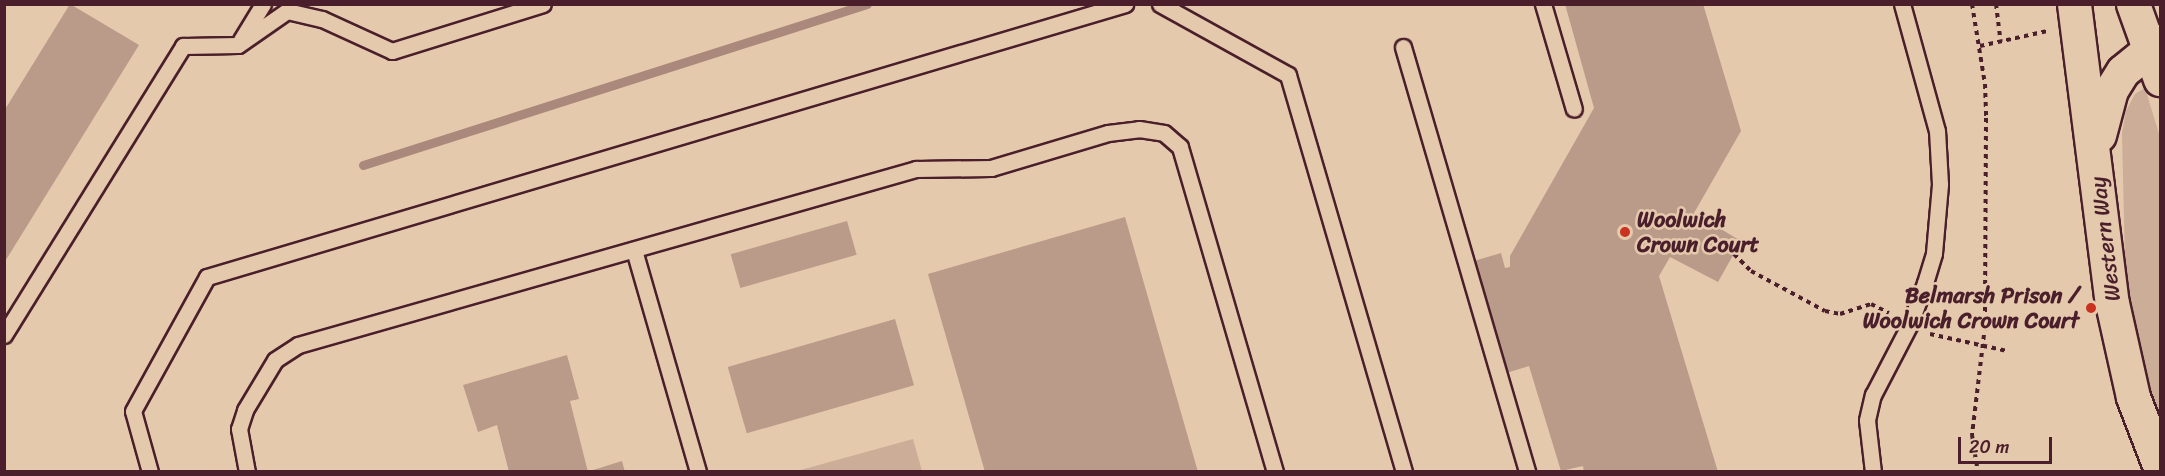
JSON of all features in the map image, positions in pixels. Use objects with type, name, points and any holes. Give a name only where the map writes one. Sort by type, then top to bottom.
[{"type":"street","points":[[2097,166],[2102,116],[2111,90],[2123,71],[2157,54],[2133,4]]},
{"type":"street","name":"Western Way","points":[[2067,16],[2097,166],[2112,303],[2133,397],[2159,457]]},
{"type":"lane","points":[[238,45],[263,4]]},
{"type":"lane","points":[[4,335],[183,46],[238,45],[287,11],[322,19],[392,51],[509,10],[543,4]]},
{"type":"lane","points":[[150,471],[133,411],[207,277],[1125,4]]},
{"type":"lane","points":[[1160,4],[1288,75],[1404,471]]},
{"type":"lane","points":[[1543,4],[1574,109]]},
{"type":"lane","points":[[1873,471],[1867,444],[1873,395],[1910,324],[1934,253],[1941,154],[1902,4]]},
{"type":"lane","points":[[1403,47],[1527,471]]},
{"type":"lane","points":[[247,471],[239,429],[244,411],[275,360],[298,345],[916,169],[991,168],[1108,133],[1139,129],[1164,133],[1180,147],[1275,471]]},
{"type":"lane","points":[[634,250],[698,471]]},
{"type":"path","points":[[1972,4],[1980,46],[1986,118],[1983,348],[1972,435],[1978,471]]},
{"type":"path","points":[[1996,4],[2001,42]]},
{"type":"path","points":[[1980,46],[2001,42],[2067,16]]},
{"type":"path","points":[[1734,254],[1751,271],[1825,311],[1840,314],[1871,304],[1941,340],[2007,351]]},
{"type":"shaded area","points":[[2145,88],[2160,137],[2160,429],[2134,340],[2125,260],[2122,133],[2126,111],[2135,94]]},
{"type":"shaded area","points":[[913,439],[922,471],[797,471]]},
{"type":"building","points":[[70,4],[139,45],[4,263],[4,111]]},
{"type":"building","name":"Woolwich Crown Court","points":[[1565,4],[1703,4],[1741,131],[1694,213],[1741,241],[1718,282],[1670,257],[1659,276],[1718,472],[1584,472],[1583,466],[1561,471],[1529,366],[1506,373],[1474,261],[1501,253],[1505,268],[1510,267],[1510,256],[1594,108]]},
{"type":"building","points":[[1125,217],[1198,472],[985,472],[928,274]]},
{"type":"building","points":[[847,221],[857,255],[740,288],[731,254]]},
{"type":"building","points":[[895,319],[914,385],[747,433],[728,367]]},
{"type":"building","points":[[567,355],[579,399],[570,401],[588,472],[509,472],[497,425],[478,432],[463,385]]},
{"type":"building","points":[[622,461],[625,472],[590,472],[590,471]]},
{"type":"waterway","points":[[363,165],[867,4]]},
{"type":"place","name":"Woolwich Crown Court","points":[[1625,232]]},
{"type":"place","name":"Belmarsh Prison / Woolwich Crown Court","points":[[2091,308]]}]
